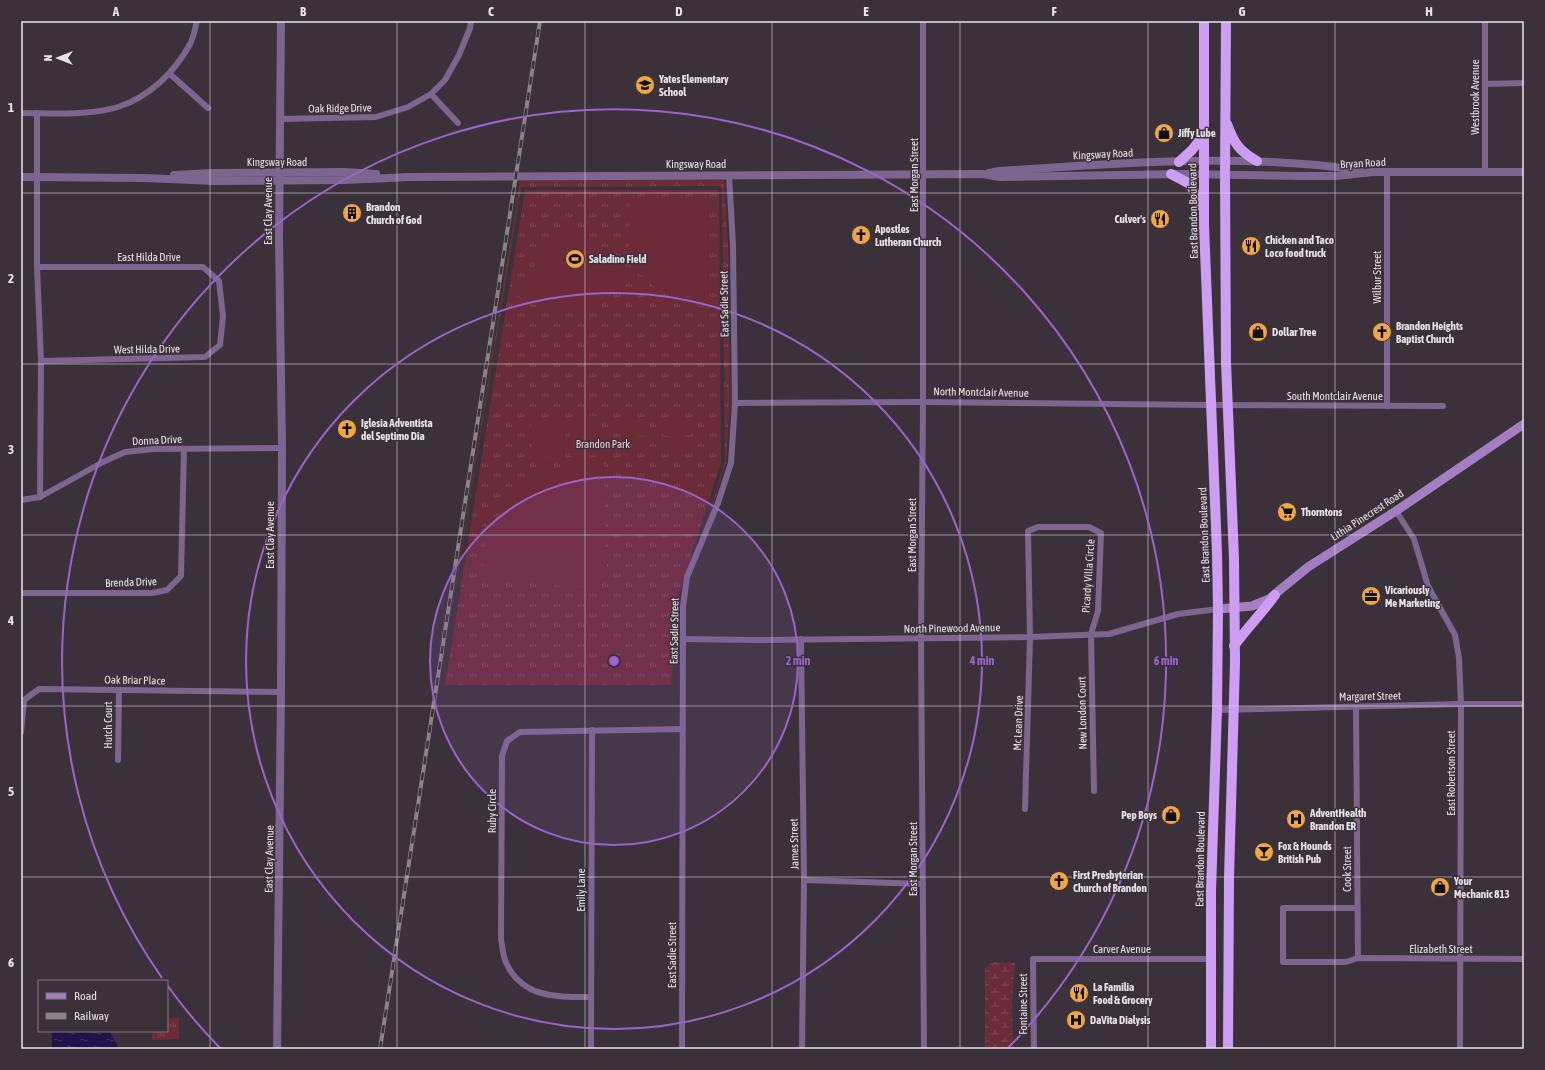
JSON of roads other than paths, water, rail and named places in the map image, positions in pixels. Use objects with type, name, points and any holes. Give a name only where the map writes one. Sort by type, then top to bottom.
[{"type":"highway","name":"East Brandon Boulevard","points":[[1204,21],[1204,212],[1218,609],[1217,710],[1212,833],[1210,959],[1211,1049]]},
{"type":"highway","points":[[1226,21],[1225,175],[1227,405],[1233,539],[1234,608],[1234,710],[1229,872],[1228,1049]]},
{"type":"highway","points":[[1225,118],[1237,145],[1244,153],[1257,161]]},
{"type":"highway","points":[[1179,162],[1204,136]]},
{"type":"highway","points":[[1171,174],[1190,184],[1204,212]]},
{"type":"highway","points":[[1234,646],[1275,595]]},
{"type":"main road","name":"Lithia Pinecrest Road","points":[[1218,609],[1258,605],[1275,595],[1308,567],[1396,511],[1524,424]]},
{"type":"street","points":[[21,113],[91,112],[118,107],[146,94],[170,74],[190,44],[198,21]]},
{"type":"street","name":"East Clay Avenue","points":[[277,1049],[282,448],[280,177],[281,21]]},
{"type":"street","name":"Oak Ridge Drive","points":[[280,119],[376,117],[408,107],[431,94],[445,80],[459,55],[470,28],[471,21]]},
{"type":"street","name":"East Morgan Street","points":[[923,21],[924,174],[921,638],[924,1049]]},
{"type":"street","name":"Westbrook Avenue","points":[[1485,21],[1485,173]]},
{"type":"street","points":[[170,74],[208,108]]},
{"type":"street","points":[[1485,84],[1524,83]]},
{"type":"street","points":[[431,94],[458,123]]},
{"type":"street","points":[[37,113],[40,497]]},
{"type":"street","points":[[1225,161],[1257,161],[1373,172]]},
{"type":"street","name":"Kingsway Road","points":[[982,174],[999,171],[1077,166],[1225,161]]},
{"type":"street","name":"Kingsway Road","points":[[21,178],[145,178],[212,173],[280,177],[344,172],[410,176],[982,174],[1000,177],[1204,174]]},
{"type":"street","name":"Bryan Road","points":[[1204,174],[1312,176],[1373,172],[1524,172]]},
{"type":"street","name":"Wilbur Street","points":[[1387,172],[1387,406]]},
{"type":"street","name":"East Sadie Street","points":[[682,1049],[683,606],[687,577],[718,503],[731,463],[735,403],[733,245],[728,175]]},
{"type":"street","name":"East Hilda Drive","points":[[37,266],[203,267],[220,281],[223,316]]},
{"type":"street","name":"West Hilda Drive","points":[[40,361],[205,357],[220,345],[223,316]]},
{"type":"street","name":"North Montclair Avenue","points":[[735,403],[923,402],[1227,405]]},
{"type":"street","name":"South Montclair Avenue","points":[[1227,405],[1442,406]]},
{"type":"street","name":"Donna Drive","points":[[21,500],[40,497],[103,462],[125,452],[154,449],[282,448]]},
{"type":"street","name":"Brenda Drive","points":[[21,593],[152,593],[167,590],[181,576],[184,449]]},
{"type":"street","name":"East Robertson Street","points":[[1396,511],[1414,539],[1428,586],[1455,635],[1459,658],[1461,704],[1460,1049]]},
{"type":"street","name":"Picardy Villa Circle","points":[[1030,637],[1028,531],[1038,527],[1089,527],[1101,533],[1098,611],[1090,634]]},
{"type":"street","name":"North Pinewood Avenue","points":[[684,639],[757,640],[1030,637],[1109,634],[1178,614],[1218,609]]},
{"type":"street","name":"New London Court","points":[[1090,634],[1094,791]]},
{"type":"street","name":"Mc Lean Drive","points":[[1025,809],[1030,637]]},
{"type":"street","name":"James Street","points":[[801,639],[804,880],[802,1049]]},
{"type":"street","name":"Oak Briar Place","points":[[21,732],[24,700],[39,689],[281,692]]},
{"type":"street","name":"Hutch Court","points":[[118,760],[119,690]]},
{"type":"street","name":"Margaret Street","points":[[1217,710],[1356,706],[1524,704]]},
{"type":"street","name":"Cook Street","points":[[1356,706],[1358,958]]},
{"type":"street","name":"Ruby Circle","points":[[590,997],[553,996],[536,992],[517,979],[505,960],[501,939],[502,756],[507,741],[520,732],[683,729]]},
{"type":"street","name":"Emily Lane","points":[[591,1049],[592,730]]},
{"type":"street","points":[[804,880],[923,884]]},
{"type":"street","name":"Elizabeth Street","points":[[1357,908],[1283,908],[1283,962],[1346,962],[1358,958],[1524,959]]},
{"type":"street","name":"Carver Avenue","points":[[1033,959],[1210,959]]},
{"type":"street","name":"Fontaine Street","points":[[1033,959],[1034,1049]]},
{"type":"water","points":[[52,1032],[110,1032],[117,1044],[118,1049],[52,1049]]},
{"type":"railway","points":[[380,1049],[540,21]]},
{"type":"place","name":"Yates Elementary School","points":[[645,85]]},
{"type":"place","name":"Jiffy Lube","points":[[1164,133]]},
{"type":"place","name":"Brandon Church of God","points":[[352,213]]},
{"type":"place","name":"Culver's","points":[[1160,219]]},
{"type":"place","name":"Apostles Lutheran Church","points":[[861,235]]},
{"type":"place","name":"Chicken and Taco Loco food truck","points":[[1251,246]]},
{"type":"place","name":"Saladino Field","points":[[575,259]]},
{"type":"place","name":"Dollar Tree","points":[[1258,332]]},
{"type":"place","name":"Brandon Heights Baptist Church","points":[[1382,332]]},
{"type":"place","name":"Iglesia Adventista del Septimo Dia","points":[[347,429]]},
{"type":"place","name":"Thorntons","points":[[1287,512]]},
{"type":"place","name":"Vicariously Me Marketing","points":[[1371,596]]},
{"type":"place","name":"Pep Boys","points":[[1171,815]]},
{"type":"place","name":"AdventHealth Brandon ER","points":[[1296,819]]},
{"type":"place","name":"Fox & Hounds British Pub","points":[[1264,852]]},
{"type":"place","name":"First Presbyterian Church of Brandon","points":[[1059,881]]},
{"type":"place","name":"Your Mechanic 813","points":[[1440,887]]},
{"type":"place","name":"La Familia Food & Grocery","points":[[1079,993]]},
{"type":"place","name":"DaVita Dialysis","points":[[1076,1020]]},
{"type":"park label","name":"Brandon Park","points":[[603,444]]}]
